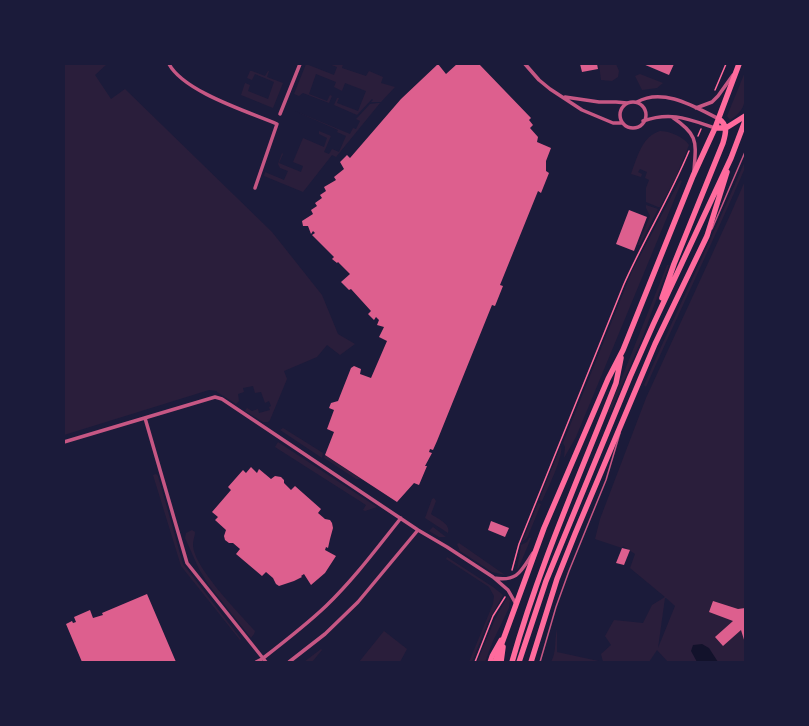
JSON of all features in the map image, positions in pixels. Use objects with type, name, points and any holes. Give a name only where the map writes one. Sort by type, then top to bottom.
[{"type":"main road","points":[[496,662],[535,550],[608,380],[623,350],[693,176],[715,128],[739,64]]},
{"type":"main road","points":[[715,128],[726,128],[745,116]]},
{"type":"main road","points":[[653,325],[674,264],[723,143],[726,128],[725,125],[718,119]]},
{"type":"main road","points":[[519,662],[551,568],[653,325],[731,158],[745,121]]},
{"type":"main road","points":[[531,662],[557,579],[575,534],[655,344],[707,236],[712,216],[724,185],[731,158]]},
{"type":"main road","points":[[512,662],[539,577],[616,383],[623,350]]},
{"type":"main road","points":[[490,662],[506,632]]},
{"type":"main road","points":[[501,662],[506,632]]},
{"type":"street","points":[[169,64],[171,68],[188,83],[210,97],[277,124],[254,188]]},
{"type":"street","points":[[280,114],[300,64]]},
{"type":"street","points":[[525,64],[539,80],[550,89],[582,110],[613,123],[634,127],[643,122],[661,116],[672,116],[682,117],[715,128]]},
{"type":"street","points":[[696,108],[712,102],[736,70]]},
{"type":"street","points":[[564,97],[599,102],[627,103],[637,102],[648,98],[666,97],[696,108],[718,119]]},
{"type":"street","points":[[637,102],[643,108],[645,113],[643,122]]},
{"type":"street","points":[[623,124],[620,114],[622,107],[627,103]]},
{"type":"street","points":[[672,116],[683,124],[694,139],[696,146],[693,176]]},
{"type":"street","points":[[64,442],[215,397],[222,399],[418,530],[492,577],[508,590],[516,605]]},
{"type":"street","points":[[145,418],[188,563],[262,659],[266,662]]},
{"type":"street","points":[[256,662],[262,659],[309,622],[326,606],[359,570],[401,518]]},
{"type":"street","points":[[289,662],[325,634],[358,602],[418,530]]},
{"type":"street","points":[[492,577],[503,579],[511,578],[516,575],[535,550]]},
{"type":"lane","points":[[707,236],[713,227],[745,152]]},
{"type":"lane","points":[[540,662],[556,607],[606,480],[624,420]]},
{"type":"path","points":[[714,91],[726,64]]},
{"type":"path","points":[[511,574],[514,568],[519,544],[624,284],[678,176],[690,147]]},
{"type":"path","points":[[475,662],[494,616],[507,593]]},
{"type":"shaded area","points":[[64,64],[107,64],[95,75],[111,99],[125,89],[272,232],[322,295],[338,334],[355,344],[340,355],[327,345],[317,357],[284,371],[287,379],[268,422],[263,422],[245,411],[247,408],[252,411],[258,409],[259,413],[270,410],[269,407],[271,406],[269,401],[265,403],[261,392],[255,393],[253,386],[243,388],[244,392],[238,394],[239,401],[236,404],[217,391],[209,390],[64,435]]},
{"type":"shaded area","points":[[306,64],[334,75],[337,67],[329,64],[343,64],[342,68],[366,76],[369,71],[383,77],[381,83],[395,87],[381,102],[371,102],[373,100],[372,99],[357,115],[334,105],[337,98],[339,98],[337,103],[358,111],[366,91],[345,83],[342,91],[334,87],[336,82],[316,74],[309,94],[327,101],[330,95],[332,96],[329,103],[303,93],[299,96],[294,94]]},
{"type":"shaded area","points":[[599,64],[616,64],[619,71],[618,77],[612,81],[601,80]]},
{"type":"shaded area","points":[[250,71],[265,76],[269,71],[267,77],[283,83],[273,108],[241,95],[245,83],[250,85],[248,91],[268,99],[274,82],[255,74],[252,80],[247,78]]},
{"type":"shaded area","points":[[745,72],[746,94],[744,105],[741,111],[730,120],[727,116]]},
{"type":"shaded area","points":[[640,74],[663,83],[657,88],[642,90],[635,76]]},
{"type":"shaded area","points":[[380,103],[336,157],[332,155],[303,192],[264,176],[265,172],[284,180],[288,171],[280,168],[278,164],[282,153],[283,154],[279,163],[301,172],[303,166],[293,162],[303,138],[324,147],[327,138],[319,134],[319,131],[331,136],[324,152],[329,154],[332,149],[339,152],[346,136],[337,132],[338,130],[295,111],[350,134],[353,128],[356,129],[360,121],[356,119],[370,104]]},
{"type":"shaded area","points":[[660,131],[676,135],[684,139],[689,145],[676,177],[660,207],[658,207],[646,202],[646,188],[649,180],[645,178],[647,172],[640,169],[638,172],[642,174],[641,177],[631,174],[644,143]]},
{"type":"shaded area","points":[[745,161],[745,168],[721,223],[646,387],[644,385]]},
{"type":"shaded area","points":[[680,180],[682,181],[576,437],[564,458],[565,447],[563,443],[632,271]]},
{"type":"shaded area","points":[[745,181],[745,662],[668,662],[657,650],[649,662],[603,662],[601,654],[611,645],[605,636],[614,620],[643,623],[652,605],[665,597],[630,568],[635,554],[623,546],[622,548],[595,539],[600,519],[646,398]],"holes":[[[665,598],[675,606],[658,648]]]},
{"type":"shaded area","points":[[646,205],[658,209],[640,245],[638,245],[650,216]]},
{"type":"shaded area","points":[[667,265],[669,265],[643,336],[610,413],[608,412]]},
{"type":"shaded area","points":[[283,428],[323,453],[322,458],[280,430]]},
{"type":"shaded area","points":[[278,442],[377,507],[365,511],[363,510],[366,505],[275,447]]},
{"type":"shaded area","points":[[561,446],[560,457],[554,473],[542,501],[539,500]]},
{"type":"shaded area","points":[[325,455],[361,479],[356,479],[324,458]]},
{"type":"shaded area","points":[[156,474],[158,476],[183,564],[241,639],[240,640],[181,566],[153,475]]},
{"type":"shaded area","points":[[434,498],[436,501],[431,514],[446,524],[448,527],[448,533],[425,518],[432,499]]},
{"type":"shaded area","points":[[538,503],[541,504],[528,536],[522,542]]},
{"type":"shaded area","points":[[433,527],[446,537],[439,537],[429,531]]},
{"type":"shaded area","points":[[192,530],[195,532],[193,544],[200,564],[208,577],[255,631],[251,638],[208,584],[199,569],[185,538],[186,533]]},
{"type":"shaded area","points":[[529,538],[531,538],[517,570],[521,545],[527,542]]},
{"type":"shaded area","points":[[459,543],[505,575],[492,572],[460,551],[457,544]]},
{"type":"shaded area","points":[[447,557],[503,595],[488,622],[472,662],[469,662],[493,604],[494,596],[489,587],[446,559]]},
{"type":"shaded area","points":[[508,596],[510,600],[509,608],[493,641],[485,662],[477,662],[495,619]]},
{"type":"shaded area","points":[[557,629],[557,652],[603,662],[551,662],[554,654]]},
{"type":"shaded area","points":[[384,631],[407,649],[400,662],[359,662]]},
{"type":"shaded area","points":[[702,644],[709,648],[718,662],[697,662],[691,651],[693,645]]},
{"type":"shaded area","points":[[321,649],[322,650],[312,662],[304,662]]},
{"type":"building","points":[[438,64],[446,74],[457,64],[479,64],[531,118],[529,120],[533,125],[530,128],[538,137],[537,142],[551,148],[546,161],[546,171],[549,173],[541,193],[538,191],[500,285],[503,286],[495,306],[492,305],[437,441],[433,450],[430,449],[429,452],[432,453],[425,466],[427,466],[419,485],[414,483],[397,502],[325,455],[334,432],[327,429],[334,410],[329,408],[331,403],[338,401],[351,368],[354,366],[361,369],[360,374],[371,378],[387,341],[379,337],[384,327],[377,325],[379,320],[376,317],[374,320],[368,314],[371,311],[351,289],[349,290],[341,282],[350,274],[338,262],[337,263],[332,259],[334,257],[312,235],[315,233],[313,231],[311,234],[308,226],[303,226],[302,221],[313,214],[311,210],[317,206],[315,203],[322,198],[320,195],[326,191],[324,187],[336,180],[334,177],[344,169],[340,162],[347,155],[350,158],[401,99]]},
{"type":"building","points":[[580,64],[597,64],[598,69],[582,72]]},
{"type":"building","points":[[643,64],[674,64],[669,75]]},
{"type":"building","points":[[629,210],[647,217],[634,251],[616,244]]},
{"type":"building","points":[[251,467],[257,473],[259,469],[271,479],[275,476],[281,477],[284,480],[284,483],[291,490],[295,486],[321,509],[318,513],[325,519],[330,520],[332,523],[333,528],[328,548],[326,547],[325,550],[336,556],[325,573],[311,585],[304,574],[301,576],[302,577],[294,581],[279,586],[266,572],[262,576],[236,554],[240,549],[233,543],[229,543],[225,540],[224,536],[226,530],[215,520],[218,517],[212,512],[231,490],[228,487],[243,470],[246,473]]},
{"type":"building","points":[[491,521],[509,528],[505,537],[488,530]]},
{"type":"building","points":[[622,548],[630,550],[624,565],[616,563]]},
{"type":"building","points":[[147,594],[176,662],[82,662],[66,624],[72,621],[73,623],[76,622],[74,617],[90,610],[93,618],[103,615],[102,613]]},
{"type":"building","points":[[713,601],[738,609],[745,608],[745,643],[741,630],[723,646],[715,637],[733,621],[709,612]]}]
